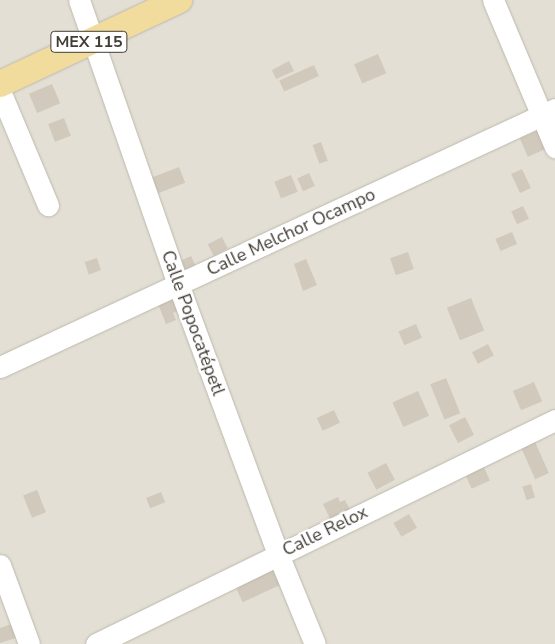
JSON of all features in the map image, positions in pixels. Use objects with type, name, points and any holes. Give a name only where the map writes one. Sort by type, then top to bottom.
[{"type":"main road","name":"MEX 115","points":[[0,84],[179,0]]},
{"type":"street","name":"Calle Popocatépetl","points":[[79,0],[178,284],[278,554],[315,644]]},
{"type":"street","points":[[493,0],[548,112],[555,147]]},
{"type":"street","points":[[0,91],[48,206]]},
{"type":"street","name":"Calle Melchor Ocampo","points":[[0,367],[548,112]]},
{"type":"street","name":"Calle Relox","points":[[96,644],[555,420]]},
{"type":"street","points":[[0,565],[28,644]]},
{"type":"shaded area","points":[[0,0],[555,0],[555,644],[0,644]]},
{"type":"building","points":[[378,54],[386,73],[362,83],[354,64]]},
{"type":"building","points":[[289,61],[294,71],[276,79],[272,70]]},
{"type":"building","points":[[314,65],[319,76],[284,91],[279,80]]},
{"type":"building","points":[[52,84],[60,103],[37,113],[29,94]]},
{"type":"building","points":[[64,118],[71,136],[55,142],[48,124]]},
{"type":"building","points":[[539,130],[547,148],[528,157],[520,139]]},
{"type":"building","points":[[321,142],[328,161],[319,164],[313,145]]},
{"type":"building","points":[[179,167],[185,183],[158,193],[152,177]]},
{"type":"building","points":[[522,169],[531,188],[520,193],[511,174]]},
{"type":"building","points":[[309,173],[315,186],[303,191],[297,178]]},
{"type":"building","points":[[291,175],[298,192],[281,198],[274,182]]},
{"type":"building","points":[[523,206],[529,219],[517,224],[511,211]]},
{"type":"building","points":[[512,232],[517,244],[501,251],[495,239]]},
{"type":"building","points":[[222,237],[228,249],[214,256],[208,244]]},
{"type":"building","points":[[408,252],[414,269],[396,275],[390,258]]},
{"type":"building","points":[[191,256],[196,267],[179,274],[175,263]]},
{"type":"building","points":[[97,258],[101,270],[89,274],[85,262]]},
{"type":"building","points":[[306,259],[317,285],[303,291],[294,264]]},
{"type":"building","points":[[175,298],[180,310],[173,313],[176,320],[166,324],[158,304]]},
{"type":"building","points":[[471,298],[484,330],[460,340],[447,308]]},
{"type":"building","points":[[416,324],[422,338],[404,345],[399,331]]},
{"type":"building","points":[[488,344],[494,356],[478,364],[472,352]]},
{"type":"building","points":[[446,378],[460,413],[444,420],[430,384]]},
{"type":"building","points":[[534,382],[542,401],[521,410],[513,391]]},
{"type":"building","points":[[418,391],[429,416],[403,427],[392,402]]},
{"type":"building","points":[[334,410],[340,423],[323,431],[317,418]]},
{"type":"building","points":[[465,417],[474,435],[458,443],[449,425]]},
{"type":"building","points":[[535,442],[549,473],[535,479],[521,448]]},
{"type":"building","points":[[386,463],[395,480],[376,490],[367,473]]},
{"type":"building","points":[[483,465],[490,481],[472,489],[465,473]]},
{"type":"building","points":[[531,484],[535,497],[526,500],[522,487]]},
{"type":"building","points":[[37,490],[46,512],[32,518],[23,496]]},
{"type":"building","points":[[161,492],[165,502],[150,508],[146,498]]},
{"type":"building","points":[[338,497],[340,502],[345,500],[351,512],[331,521],[323,504]]},
{"type":"building","points":[[409,514],[417,528],[401,537],[393,523]]},
{"type":"building","points":[[271,566],[280,585],[243,602],[234,583]]},
{"type":"building","points":[[14,623],[19,637],[0,643],[0,628]]}]
